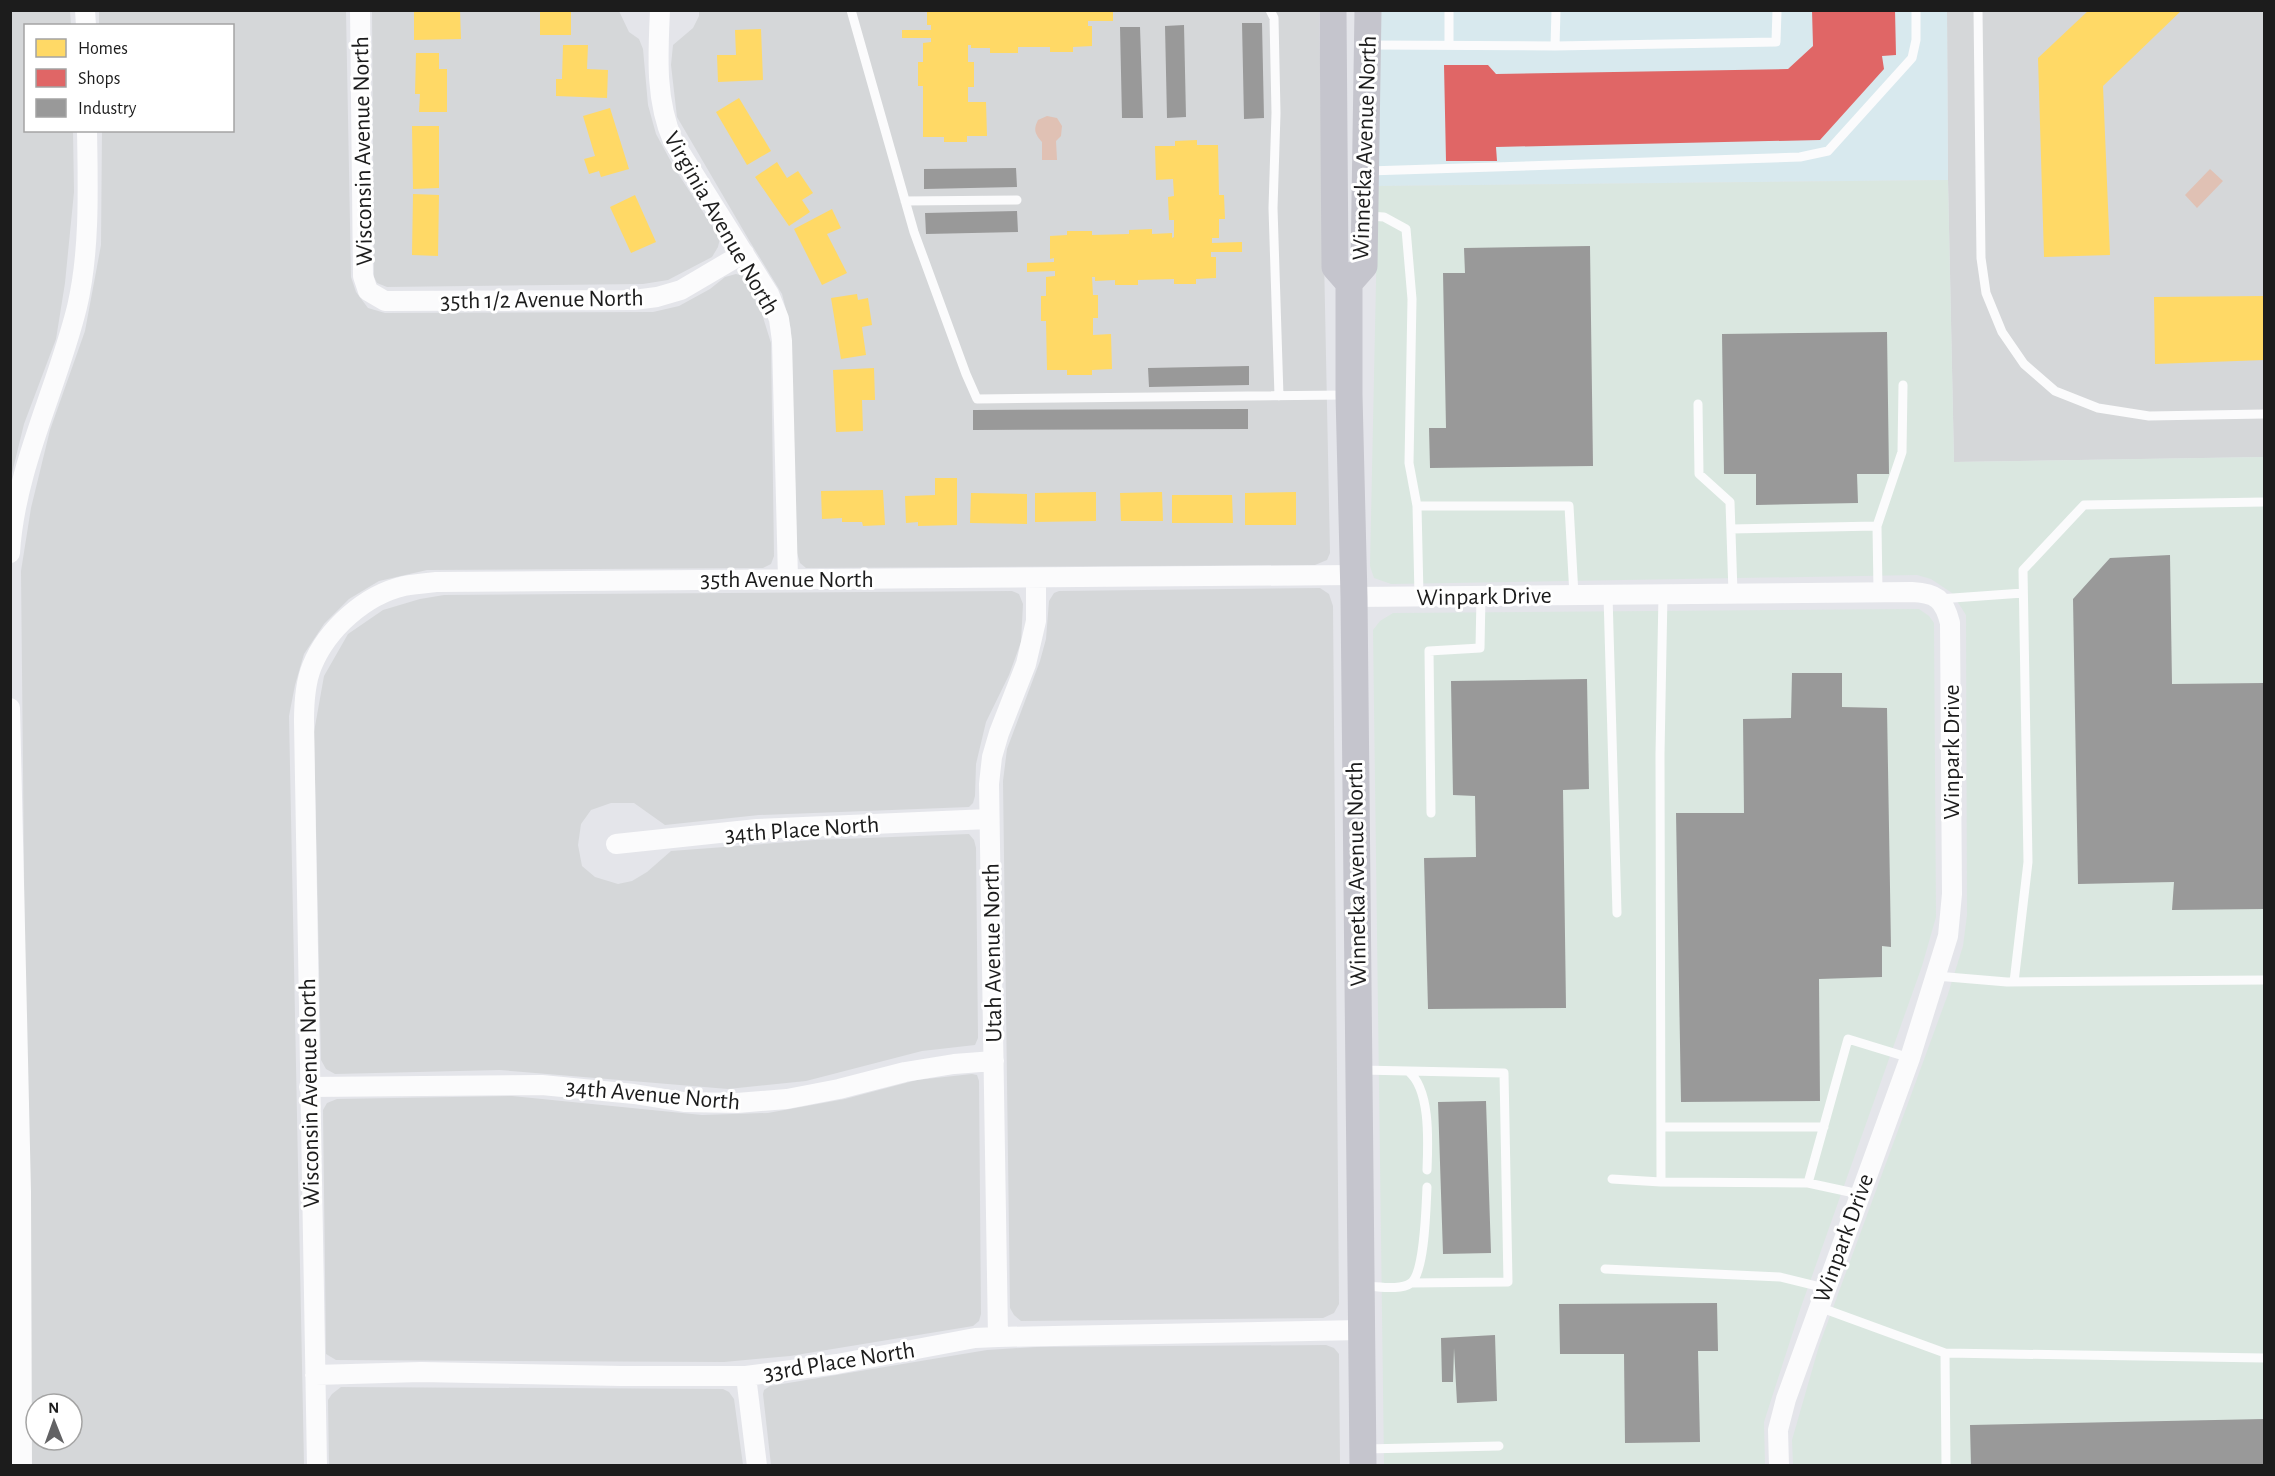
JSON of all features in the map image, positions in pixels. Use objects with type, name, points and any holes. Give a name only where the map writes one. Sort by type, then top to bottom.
[{"type":"main road","name":"Winnetka Avenue North","points":[[1333,10],[1335,267],[1349,283],[1363,1457]]},
{"type":"main road","name":"Winnetka Avenue North","points":[[1349,283],[1364,266],[1368,10]]},
{"type":"street","name":"Wisconsin Avenue North","points":[[360,10],[363,276],[368,291]]},
{"type":"street","name":"Virginia Avenue North","points":[[660,10],[658,62],[660,99],[665,123],[673,141],[769,294],[779,319],[782,342],[788,579]]},
{"type":"street","points":[[10,553],[27,467],[77,306],[85,245],[87,132]]},
{"type":"street","name":"35th 1/2 Avenue North","points":[[368,291],[385,301],[634,300],[657,297],[681,290],[744,253]]},
{"type":"street","name":"35th Avenue North","points":[[303,721],[305,693],[312,666],[326,641],[343,621],[370,600],[402,587],[436,582],[1036,578],[1353,586]]},
{"type":"street","name":"Utah Avenue North","points":[[998,1336],[989,784],[992,757],[1026,664],[1036,621],[1036,578]]},
{"type":"street","name":"Winpark Drive","points":[[1353,586],[1419,597],[1878,591],[1927,593],[1939,599],[1947,609],[1950,623],[1952,894],[1947,936],[1910,1058],[1785,1399],[1778,1430],[1779,1466]]},
{"type":"street","points":[[10,708],[22,1466]]},
{"type":"street","name":"Wisconsin Avenue North","points":[[303,721],[317,1466]]},
{"type":"street","name":"34th Place North","points":[[616,844],[757,830],[989,819]]},
{"type":"street","name":"34th Avenue North","points":[[309,1087],[542,1085],[634,1094],[684,1102],[736,1103],[787,1099],[839,1089],[905,1072],[954,1064],[993,1061]]},
{"type":"street","name":"33rd Place North","points":[[315,1375],[421,1372],[746,1376],[837,1364],[975,1338],[998,1336],[1362,1330]]},
{"type":"street","points":[[746,1376],[757,1466]]},
{"type":"lane","points":[[851,10],[905,201],[924,259],[977,399],[1349,395]]},
{"type":"lane","points":[[1270,10],[1274,18],[1276,113],[1273,208],[1279,396]]},
{"type":"lane","points":[[1449,10],[1449,45]]},
{"type":"lane","points":[[1555,46],[1556,10]]},
{"type":"lane","points":[[1369,45],[1555,46],[1776,42],[1777,10]]},
{"type":"lane","points":[[1366,171],[1800,157],[1822,153],[1828,151],[1836,143],[1912,58],[1916,40],[1916,10]]},
{"type":"lane","points":[[1978,10],[1981,258],[1986,293],[2002,332],[2024,364],[2055,391],[2098,408],[2149,416],[2265,414]]},
{"type":"lane","points":[[905,201],[1017,200]]},
{"type":"lane","points":[[1365,216],[1384,217],[1406,229],[1412,298],[1409,463],[1417,506],[1419,597]]},
{"type":"lane","points":[[1878,591],[1877,526],[1902,452],[1903,385]]},
{"type":"lane","points":[[1698,404],[1699,474],[1730,502],[1733,593]]},
{"type":"lane","points":[[2014,982],[2028,862],[2023,570],[2084,505],[2265,502]]},
{"type":"lane","points":[[1417,506],[1569,506],[1574,595]]},
{"type":"lane","points":[[1731,529],[1877,526]]},
{"type":"lane","points":[[1939,599],[2024,593]]},
{"type":"lane","points":[[1608,594],[1617,913]]},
{"type":"lane","points":[[1661,1182],[1660,801],[1663,594]]},
{"type":"lane","points":[[1431,813],[1429,651],[1480,648],[1481,596]]},
{"type":"lane","points":[[1936,976],[2014,982],[2265,980]]},
{"type":"lane","points":[[1808,1183],[1848,1039],[1910,1058]]},
{"type":"lane","points":[[1358,1070],[1504,1073],[1508,1282],[1410,1283],[1400,1287],[1360,1286]]},
{"type":"lane","points":[[1408,1071],[1420,1085],[1427,1131],[1427,1170]]},
{"type":"lane","points":[[1662,1127],[1824,1127]]},
{"type":"lane","points":[[1612,1179],[1661,1182],[1808,1183],[1859,1194]]},
{"type":"lane","points":[[1410,1283],[1416,1276],[1423,1243],[1427,1187]]},
{"type":"lane","points":[[1605,1269],[1780,1277],[1825,1288]]},
{"type":"lane","points":[[1817,1307],[1945,1353],[2265,1358]]},
{"type":"lane","points":[[1945,1353],[1946,1466]]},
{"type":"lane","points":[[1363,1457],[1499,1446]]},
{"type":"shaded area","points":[[11,10],[70,11],[71,24],[24,24],[24,132],[73,132],[74,192],[65,283],[56,339],[24,424],[11,477]]},
{"type":"shaded area","points":[[99,11],[346,11],[351,277],[356,292],[368,308],[385,313],[653,312],[679,306],[710,289],[725,277],[736,274],[743,276],[762,314],[771,343],[774,556],[771,564],[763,568],[427,570],[379,581],[349,599],[324,624],[304,654],[289,716],[304,1465],[30,1466],[30,1452],[84,1452],[84,1392],[29,1392],[21,571],[31,508],[50,430],[85,331],[101,245],[102,132],[234,132],[234,24],[99,24]]},
{"type":"shaded area","points":[[372,11],[619,11],[629,32],[639,39],[643,49],[648,105],[656,134],[675,169],[720,238],[712,257],[668,280],[643,284],[387,287],[377,283],[374,277]]},
{"type":"shaded area","points":[[699,11],[1319,11],[1330,553],[1327,560],[1315,565],[806,568],[800,563],[797,553],[791,329],[782,294],[677,117],[671,65],[673,45],[693,28]]},
{"type":"shaded area","points":[[1379,11],[1947,11],[1948,180],[1378,186]]},
{"type":"shaded area","points":[[1947,11],[2264,11],[2264,457],[1954,462]]},
{"type":"shaded area","points":[[1047,116],[1057,118],[1062,126],[1061,136],[1056,141],[1057,160],[1042,160],[1042,142],[1036,132],[1036,127],[1038,120]]},
{"type":"shaded area","points":[[2210,169],[2223,181],[2197,208],[2185,195]]},
{"type":"shaded area","points":[[1948,180],[1954,462],[2264,457],[2264,1465],[1793,1465],[1792,1440],[1819,1346],[1948,994],[1963,946],[1967,915],[1966,615],[1952,593],[1931,579],[1917,575],[1391,584],[1374,578],[1370,566],[1378,186]]},
{"type":"shaded area","points":[[1320,588],[1329,594],[1333,606],[1339,1304],[1334,1313],[1323,1318],[1021,1321],[1010,1308],[1003,781],[1007,749],[1046,639],[1049,601],[1054,593],[1059,591]]},
{"type":"shaded area","points":[[1012,591],[1019,594],[1023,604],[1021,642],[1009,675],[986,722],[976,764],[975,796],[969,807],[759,815],[665,825],[634,803],[611,803],[591,810],[581,824],[578,845],[582,866],[595,877],[618,884],[632,881],[647,872],[671,851],[815,840],[969,834],[976,848],[978,1038],[975,1045],[922,1051],[806,1081],[728,1089],[500,1070],[335,1074],[326,1069],[321,1060],[314,732],[324,676],[348,634],[383,610],[420,599],[444,595]]},
{"type":"shaded area","points":[[1919,609],[1934,623],[1936,917],[1922,966],[1801,1307],[1764,1422],[1765,1465],[1384,1465],[1373,630],[1380,621],[1393,613]]},
{"type":"shaded area","points":[[977,1075],[979,1081],[981,1314],[979,1321],[973,1326],[790,1356],[724,1362],[336,1360],[326,1354],[323,1110],[327,1103],[337,1099],[512,1096],[702,1115],[768,1113],[845,1099],[917,1080]]},
{"type":"shaded area","points":[[1326,1345],[1334,1348],[1339,1354],[1340,1465],[771,1465],[763,1394],[764,1390],[770,1386],[987,1350],[1036,1347]]},
{"type":"shaded area","points":[[341,1387],[723,1389],[729,1392],[734,1399],[743,1465],[329,1465],[328,1400]]},
{"type":"building: Homes","points":[[414,10],[460,10],[461,39],[414,40]]},
{"type":"building: Homes","points":[[540,10],[571,10],[571,35],[540,35]]},
{"type":"building: Homes","points":[[927,10],[1088,10],[1088,12],[1113,12],[1113,21],[1088,21],[1088,26],[1092,26],[1092,46],[1073,47],[1073,52],[1050,52],[1050,47],[1018,47],[1018,53],[990,53],[990,48],[971,48],[971,45],[968,45],[968,62],[974,62],[974,87],[968,87],[968,102],[986,102],[987,136],[967,136],[967,142],[944,142],[944,137],[923,137],[923,86],[918,86],[918,62],[923,62],[923,43],[931,42],[931,38],[902,38],[902,30],[931,30],[931,25],[927,25]]},
{"type":"building: Homes","points":[[2089,10],[2182,10],[2103,86],[2110,255],[2044,257],[2038,58]]},
{"type":"building: Homes","points":[[761,29],[763,80],[718,82],[717,55],[736,55],[735,30]]},
{"type":"building: Homes","points":[[563,45],[588,45],[587,69],[608,70],[607,98],[556,96],[556,79],[562,79]]},
{"type":"building: Homes","points":[[416,53],[439,53],[439,69],[447,69],[447,112],[419,112],[420,94],[415,94]]},
{"type":"building: Homes","points":[[739,98],[771,151],[747,165],[716,112]]},
{"type":"building: Homes","points":[[610,108],[629,169],[601,177],[599,171],[589,174],[584,159],[595,156],[583,116]]},
{"type":"building: Homes","points":[[412,126],[439,126],[439,188],[413,189]]},
{"type":"building: Homes","points":[[1197,140],[1197,145],[1218,145],[1219,195],[1224,195],[1225,219],[1219,219],[1219,238],[1212,238],[1212,243],[1242,242],[1242,252],[1211,252],[1211,257],[1216,257],[1216,278],[1196,279],[1196,284],[1174,284],[1174,279],[1138,280],[1138,285],[1115,285],[1115,280],[1095,281],[1095,277],[1092,277],[1093,295],[1098,295],[1098,318],[1093,318],[1093,335],[1111,334],[1112,369],[1092,370],[1092,375],[1067,375],[1067,370],[1047,370],[1046,321],[1041,321],[1041,296],[1046,296],[1046,277],[1055,276],[1055,271],[1027,272],[1027,263],[1054,262],[1054,258],[1050,259],[1050,236],[1067,235],[1067,231],[1092,231],[1092,235],[1129,234],[1129,230],[1152,229],[1152,234],[1172,233],[1172,238],[1174,237],[1174,220],[1169,220],[1168,197],[1174,196],[1173,179],[1156,180],[1155,146],[1175,146],[1175,141]]},
{"type":"building: Homes","points":[[777,162],[787,178],[798,171],[813,193],[802,200],[810,212],[789,226],[755,177]]},
{"type":"building: Homes","points":[[413,194],[439,195],[438,256],[412,255]]},
{"type":"building: Homes","points":[[635,195],[656,242],[631,253],[610,207]]},
{"type":"building: Homes","points":[[832,209],[841,228],[827,234],[847,273],[822,285],[794,229]]},
{"type":"building: Homes","points":[[857,294],[858,300],[868,298],[872,325],[862,327],[866,355],[841,359],[831,298]]},
{"type":"building: Homes","points":[[2264,296],[2264,360],[2155,364],[2154,297]]},
{"type":"building: Homes","points":[[874,368],[875,400],[862,400],[863,431],[836,432],[833,370]]},
{"type":"building: Homes","points":[[935,478],[957,478],[957,525],[918,526],[918,522],[906,523],[905,496],[935,495]]},
{"type":"building: Homes","points":[[883,490],[885,525],[863,526],[862,522],[842,522],[842,518],[822,519],[821,491]]},
{"type":"building: Homes","points":[[1096,492],[1096,521],[1035,522],[1035,493]]},
{"type":"building: Homes","points":[[1162,492],[1163,521],[1121,521],[1120,493]]},
{"type":"building: Homes","points":[[1296,492],[1296,525],[1245,525],[1245,493]]},
{"type":"building: Homes","points":[[971,493],[1027,494],[1027,524],[970,523]]},
{"type":"building: Homes","points":[[1172,495],[1232,495],[1233,523],[1172,523]]},
{"type":"building: Shops","points":[[1812,10],[1895,10],[1896,55],[1882,56],[1884,69],[1820,140],[1496,147],[1497,161],[1446,161],[1444,65],[1488,65],[1496,74],[1788,69],[1813,46]]},
{"type":"building: Industry","points":[[1242,23],[1262,23],[1264,118],[1244,119]]},
{"type":"building: Industry","points":[[1184,25],[1186,117],[1167,118],[1165,26]]},
{"type":"building: Industry","points":[[1120,27],[1140,27],[1143,118],[1122,118]]},
{"type":"building: Industry","points":[[1016,168],[1017,187],[924,189],[924,169]]},
{"type":"building: Industry","points":[[1017,211],[1018,232],[926,234],[925,213]]},
{"type":"building: Industry","points":[[1590,246],[1593,466],[1430,468],[1429,428],[1446,428],[1443,273],[1465,273],[1464,248]]},
{"type":"building: Industry","points":[[1887,332],[1889,474],[1857,474],[1858,503],[1756,505],[1756,474],[1724,474],[1722,334]]},
{"type":"building: Industry","points":[[1249,366],[1249,385],[1149,387],[1148,368]]},
{"type":"building: Industry","points":[[1248,409],[1248,429],[973,430],[973,410]]},
{"type":"building: Industry","points":[[2170,555],[2172,684],[2264,683],[2264,909],[2172,910],[2174,882],[2078,884],[2073,599],[2110,558]]},
{"type":"building: Industry","points":[[1792,673],[1842,673],[1842,707],[1887,708],[1891,947],[1882,946],[1882,977],[1819,979],[1820,1101],[1681,1102],[1676,813],[1744,813],[1743,719],[1791,718]]},
{"type":"building: Industry","points":[[1587,679],[1589,789],[1563,790],[1566,1008],[1428,1009],[1424,858],[1476,857],[1475,796],[1453,795],[1451,681]]},
{"type":"building: Industry","points":[[1486,1101],[1491,1253],[1443,1254],[1438,1102]]},
{"type":"building: Industry","points":[[1717,1303],[1718,1351],[1698,1351],[1700,1442],[1625,1443],[1624,1354],[1560,1354],[1559,1304]]},
{"type":"building: Industry","points":[[1495,1335],[1497,1401],[1457,1403],[1454,1348],[1453,1382],[1442,1382],[1441,1338]]},
{"type":"building: Industry","points":[[2264,1419],[2264,1466],[1971,1466],[1970,1425]]}]
